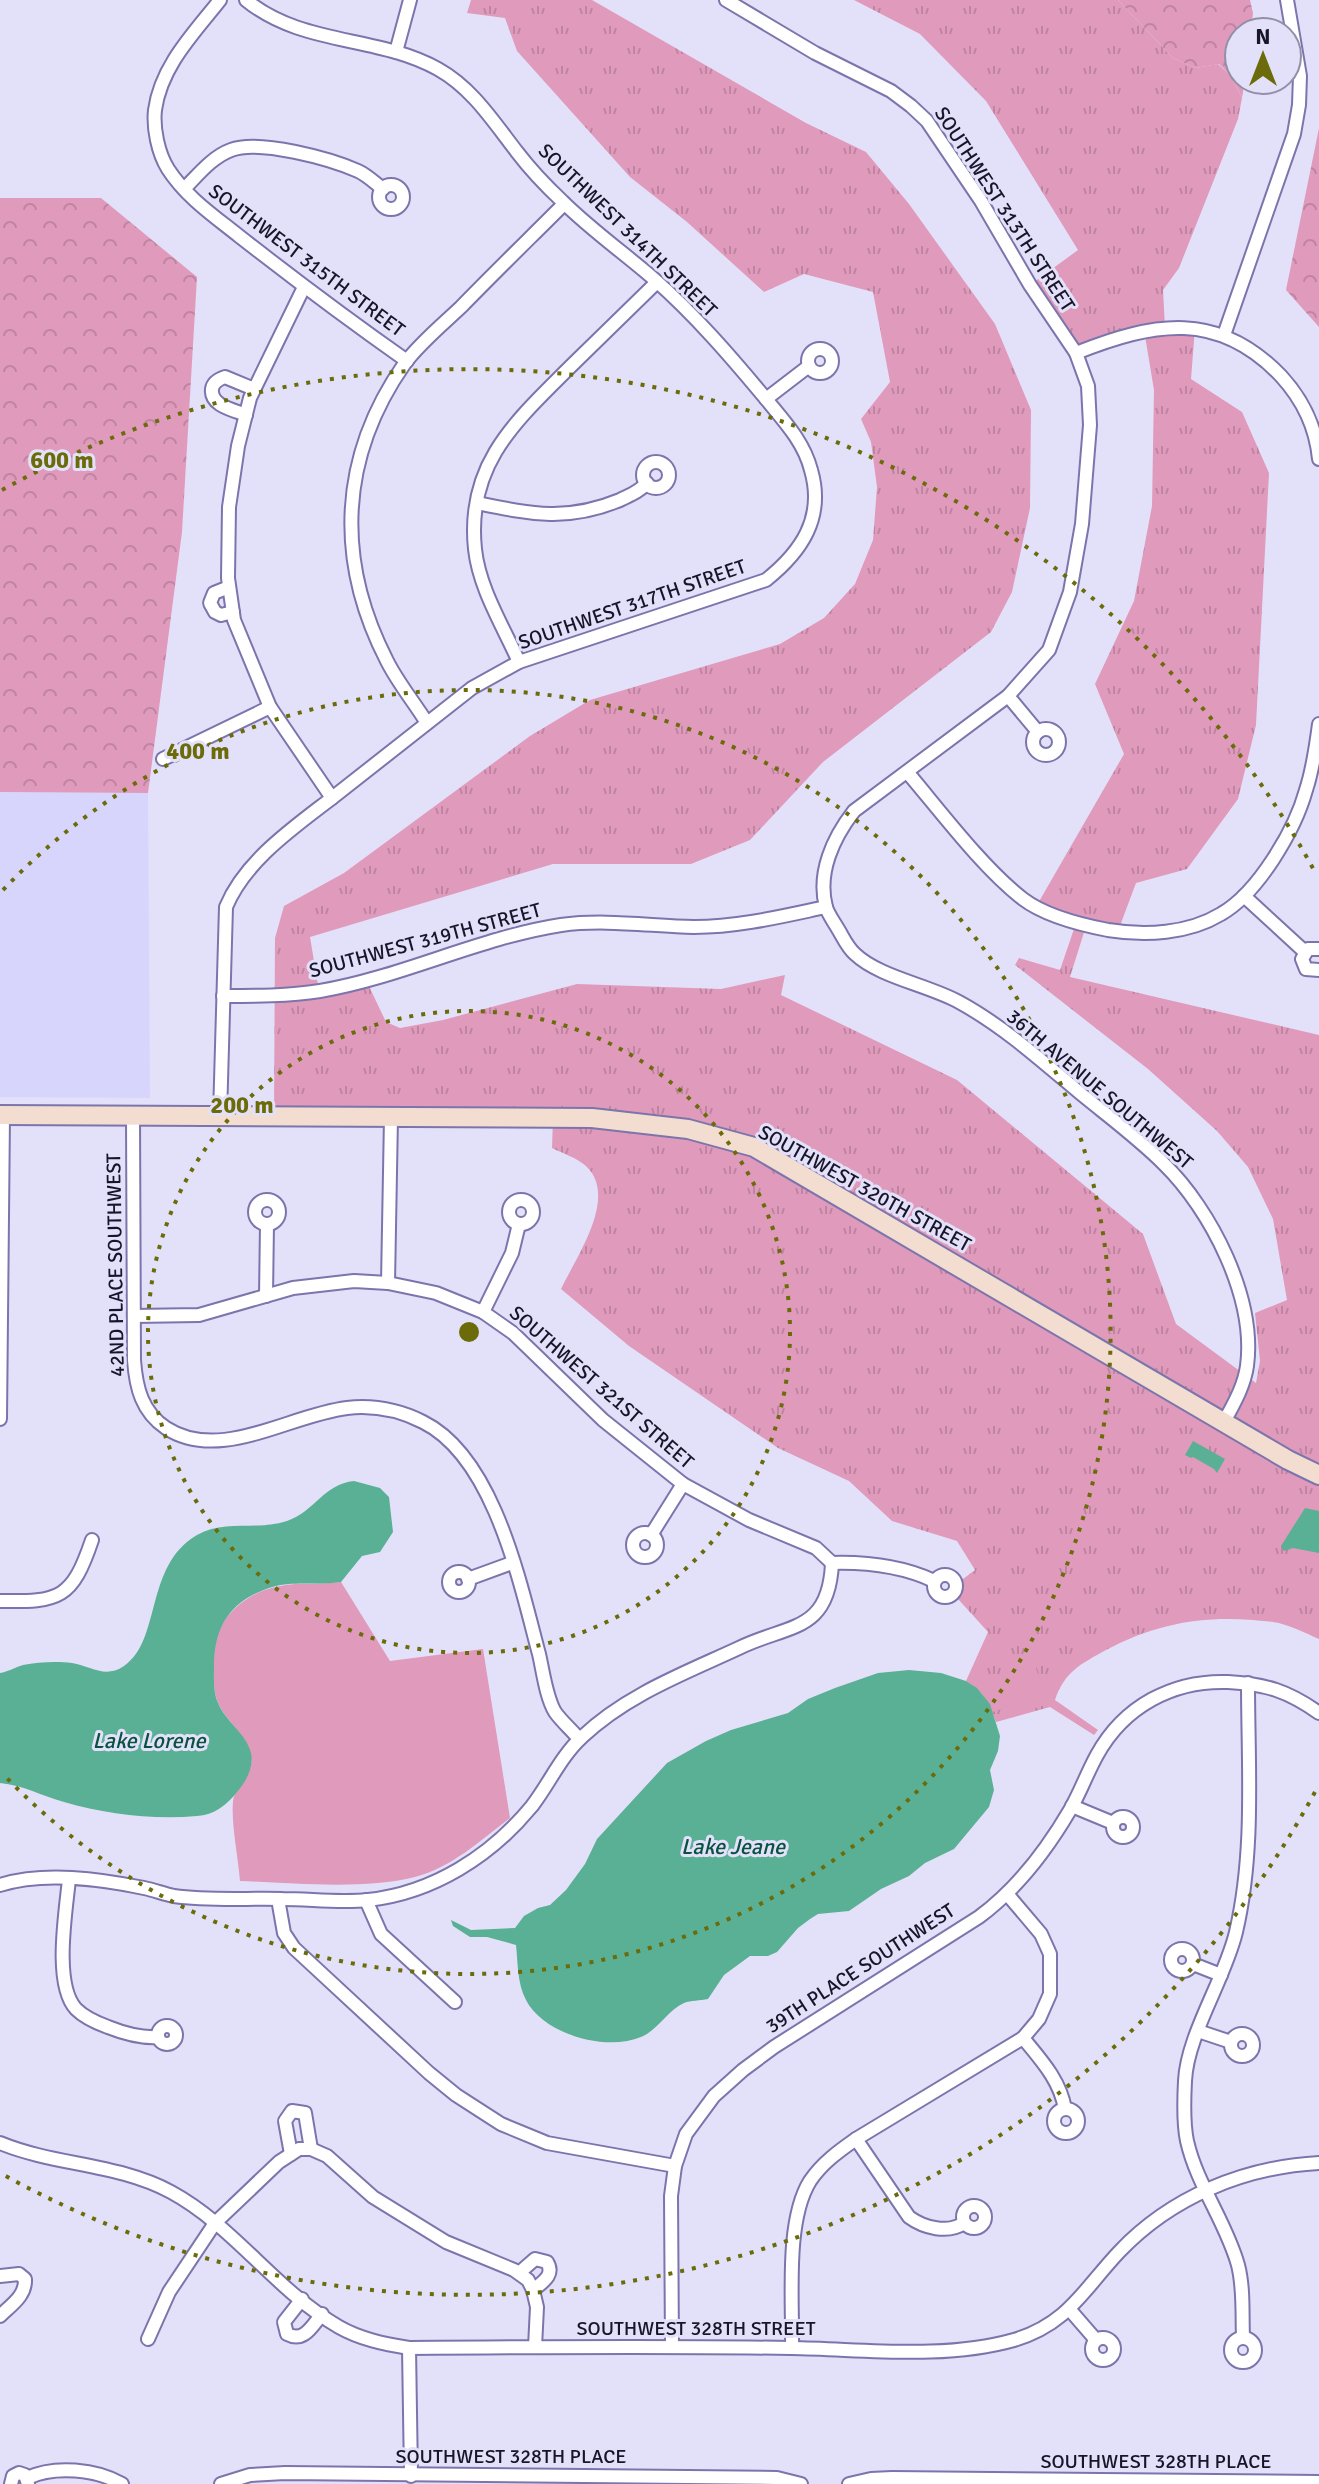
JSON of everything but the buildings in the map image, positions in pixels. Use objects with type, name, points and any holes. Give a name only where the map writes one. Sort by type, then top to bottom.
[{"type":"main road","name":"SOUTHWEST 320TH STREET","points":[[2,1115],[592,1118],[688,1129],[754,1147],[1319,1475]]},
{"type":"street","points":[[220,0],[168,71],[155,111],[161,155],[184,189],[214,159],[243,146],[335,163],[359,172],[383,189]]},
{"type":"street","name":"SOUTHWEST 314TH STREET","points":[[246,0],[263,14],[287,26],[396,52],[437,69],[463,86],[564,204],[657,282],[736,363],[766,399],[806,454],[814,493],[812,519]]},
{"type":"street","points":[[396,52],[410,0]]},
{"type":"street","name":"SOUTHWEST 313TH STREET","points":[[726,0],[815,53],[891,91],[919,113],[958,165],[1030,285],[1076,353],[1088,386],[1088,481],[1070,592],[1049,650],[1008,696],[854,811],[839,831],[830,852],[824,879],[826,907]]},
{"type":"street","points":[[1224,335],[1294,134],[1300,76],[1287,0]]},
{"type":"street","name":"SOUTHWEST 315TH STREET","points":[[184,189],[304,287],[407,361]]},
{"type":"street","points":[[427,723],[388,664],[358,588],[351,500],[358,463],[371,426],[407,361],[564,204]]},
{"type":"street","points":[[519,662],[483,583],[475,550],[477,503],[484,473],[512,425],[657,282]]},
{"type":"street","points":[[304,287],[254,389],[246,415],[229,507],[229,587],[233,612],[246,651],[270,707],[332,798]]},
{"type":"street","points":[[1076,353],[1144,330],[1195,328],[1224,335],[1263,358],[1294,390],[1311,421],[1319,459]]},
{"type":"street","points":[[766,399],[809,366]]},
{"type":"street","points":[[246,415],[219,404],[213,397],[212,388],[217,380],[225,377],[254,389]]},
{"type":"street","points":[[477,503],[541,513],[589,512],[639,492],[647,483]]},
{"type":"street","name":"SOUTHWEST 317TH STREET","points":[[220,1116],[226,907],[233,890],[289,832],[472,688],[519,662],[766,580],[800,548],[812,519]]},
{"type":"street","points":[[229,587],[214,593],[210,603],[221,615],[233,612]]},
{"type":"street","points":[[1008,696],[1038,732]]},
{"type":"street","points":[[163,759],[270,707]]},
{"type":"street","points":[[908,773],[972,847],[1025,900],[1070,921],[1118,931],[1152,933],[1187,928],[1221,915],[1244,896],[1270,864],[1306,793],[1319,724]]},
{"type":"street","points":[[1244,896],[1305,952]]},
{"type":"street","name":"SOUTHWEST 319TH STREET","points":[[223,996],[273,996],[319,991],[366,980],[468,947],[562,925],[613,922],[696,927],[751,923],[826,907]]},
{"type":"street","name":"36TH AVENUE SOUTHWEST","points":[[826,907],[854,953],[869,964],[961,1002],[1008,1034],[1163,1163],[1190,1192],[1232,1270],[1244,1317],[1247,1366],[1238,1395],[1224,1422]]},
{"type":"street","points":[[1319,949],[1311,948],[1302,959],[1310,971],[1319,970]]},
{"type":"street","points":[[0,1419],[2,1115]]},
{"type":"street","name":"42ND PLACE SOUTHWEST","points":[[133,1116],[135,1373],[143,1403],[161,1425],[187,1439],[218,1442],[314,1414],[350,1408],[374,1407],[424,1423],[450,1441],[489,1497],[503,1526],[512,1563]]},
{"type":"street","points":[[388,1283],[391,1117]]},
{"type":"street","points":[[266,1296],[267,1224]]},
{"type":"street","points":[[483,1312],[512,1253],[519,1224]]},
{"type":"street","name":"SOUTHWEST 321ST STREET","points":[[134,1316],[199,1315],[293,1288],[354,1281],[388,1283],[436,1293],[483,1312],[513,1333],[603,1420],[683,1484],[749,1520],[816,1548],[832,1563]]},
{"type":"street","points":[[651,1535],[683,1484]]},
{"type":"street","points":[[0,1601],[40,1600],[62,1593],[78,1575],[92,1540]]},
{"type":"street","points":[[0,1885],[46,1878],[144,1888],[173,1896],[366,1900],[427,1885],[480,1857],[531,1806],[579,1739],[612,1711],[751,1642],[790,1630],[810,1618],[825,1603],[832,1563],[865,1562],[934,1581]]},
{"type":"street","points":[[468,1579],[512,1563],[554,1710],[579,1739]]},
{"type":"street","name":"39TH PLACE SOUTHWEST","points":[[672,2347],[671,2196],[675,2166],[686,2134],[714,2096],[774,2047],[979,1917],[1008,1895],[1046,1847],[1072,1806],[1107,1739],[1126,1716],[1151,1698],[1178,1686],[1206,1681],[1248,1683],[1277,1688],[1319,1713]]},
{"type":"street","points":[[1243,2337],[1243,2300],[1238,2266],[1187,2142],[1185,2077],[1198,2031],[1235,1935],[1243,1897],[1249,1794],[1248,1683]]},
{"type":"street","points":[[1072,1806],[1113,1823]]},
{"type":"street","points":[[69,1879],[63,1967],[67,1994],[76,2008],[92,2021],[116,2030],[158,2037]]},
{"type":"street","points":[[792,2348],[794,2233],[800,2202],[811,2179],[856,2139],[1023,2038],[1039,2019],[1051,1982],[1048,1948],[1041,1934],[1008,1895]]},
{"type":"street","points":[[278,1899],[284,1933],[294,1948],[456,2095],[501,2124],[547,2143],[675,2166]]},
{"type":"street","points":[[366,1900],[381,1934],[455,2002]]},
{"type":"street","points":[[1193,1964],[1221,1975]]},
{"type":"street","points":[[1198,2031],[1231,2042]]},
{"type":"street","points":[[1023,2038],[1052,2075],[1065,2109]]},
{"type":"street","points":[[292,2111],[305,2113],[301,2151],[285,2121],[292,2111]]},
{"type":"street","points":[[856,2139],[909,2217],[917,2223],[937,2228],[958,2227],[964,2223]]},
{"type":"street","name":"SOUTHWEST 328TH STREET","points":[[0,2143],[36,2155],[142,2178],[194,2206],[337,2326],[382,2344],[409,2348],[672,2347],[929,2351],[986,2347],[1018,2339],[1070,2310],[1138,2233],[1182,2202],[1260,2171],[1283,2165],[1319,2163]]},
{"type":"street","points":[[148,2339],[169,2292],[215,2223],[279,2162],[301,2151],[327,2156],[373,2197],[446,2242],[519,2273],[528,2280],[537,2307],[535,2347]]},
{"type":"street","points":[[519,2273],[535,2259],[547,2262],[550,2269],[548,2277],[533,2290]]},
{"type":"street","points":[[0,2276],[19,2274],[25,2279],[25,2287],[0,2316]]},
{"type":"street","points":[[302,2299],[284,2322],[287,2334],[295,2338],[303,2336],[322,2314]]},
{"type":"street","points":[[1070,2310],[1096,2340]]},
{"type":"street","points":[[409,2348],[411,2476]]},
{"type":"street","points":[[11,2484],[16,2474],[22,2473],[27,2481],[41,2472],[61,2471],[100,2475],[122,2484]]},
{"type":"street","name":"SOUTHWEST 328TH PLACE","points":[[221,2484],[250,2475],[285,2473],[672,2480],[777,2478],[801,2484]]},
{"type":"street","name":"SOUTHWEST 328TH PLACE","points":[[849,2484],[871,2479],[955,2482],[1319,2482]]},
{"type":"shaded area","points":[[0,792],[148,793],[150,1098],[0,1097]]},
{"type":"green space","points":[[471,0],[592,0],[806,123],[866,152],[909,204],[995,324],[1031,410],[1030,508],[1012,592],[991,632],[823,762],[750,840],[691,864],[553,864],[310,937],[319,991],[366,980],[386,1022],[400,1028],[443,1020],[577,984],[721,989],[785,975],[781,995],[957,1080],[1143,1234],[1176,1324],[1256,1383],[1260,1361],[1255,1313],[1287,1300],[1273,1219],[1248,1167],[1217,1131],[1148,1069],[1015,965],[1019,958],[1060,970],[1076,923],[1037,905],[1124,754],[1095,684],[1134,601],[1152,506],[1154,390],[1144,330],[1076,353],[1030,285],[1078,250],[986,101],[920,34],[854,0],[1118,0],[1173,58],[1196,68],[1218,64],[1223,69],[1223,96],[1241,96],[1238,119],[1179,268],[1163,290],[1165,328],[1195,328],[1191,379],[1242,412],[1269,473],[1256,725],[1238,799],[1187,869],[1136,883],[1118,931],[1086,926],[1070,977],[1319,1035],[1319,1639],[1285,1625],[1251,1620],[1208,1620],[1166,1626],[1106,1650],[1082,1664],[1064,1682],[1055,1700],[1098,1730],[1094,1735],[1050,1707],[996,1722],[985,1698],[966,1681],[988,1632],[958,1599],[963,1590],[963,1579],[975,1570],[957,1541],[892,1521],[849,1481],[778,1448],[629,1346],[561,1289],[592,1227],[598,1194],[595,1179],[586,1166],[552,1148],[553,1118],[274,1116],[275,938],[284,906],[344,873],[530,736],[590,700],[780,644],[824,618],[855,584],[873,540],[877,487],[871,442],[861,419],[890,382],[873,292],[804,274],[764,292],[687,222],[630,177],[517,51],[505,18],[467,13]]},
{"type":"green space","points":[[1118,0],[1250,0],[1253,16],[1223,16],[1223,68],[1219,64],[1196,68],[1173,58]]},
{"type":"green space","points":[[1319,128],[1319,327],[1286,290]]},
{"type":"green space","points":[[0,198],[101,198],[197,277],[182,532],[148,793],[0,792]]},
{"type":"green space","points":[[341,1582],[390,1661],[483,1649],[510,1818],[453,1860],[415,1877],[351,1885],[240,1881],[233,1801],[250,1770],[251,1757],[242,1736],[223,1712],[215,1694],[214,1656],[219,1630],[234,1609],[267,1589]]},
{"type":"green space","points":[[1036,1668],[1045,1694],[993,1712],[984,1686]]},
{"type":"water","points":[[1193,1441],[1225,1459],[1217,1473],[1185,1455]]},
{"type":"water","name":"Lake Lorene","points":[[354,1481],[380,1488],[389,1497],[393,1532],[380,1552],[362,1556],[341,1582],[287,1584],[255,1593],[234,1608],[221,1628],[215,1652],[215,1694],[222,1710],[245,1739],[252,1759],[246,1779],[224,1805],[209,1814],[197,1816],[130,1815],[80,1806],[0,1783],[0,1673],[23,1665],[48,1662],[72,1663],[104,1672],[117,1670],[136,1654],[144,1639],[161,1583],[180,1548],[197,1535],[219,1527],[287,1521],[335,1487]]},
{"type":"water","points":[[1305,1508],[1319,1511],[1319,1553],[1293,1548],[1284,1551],[1281,1546]]},
{"type":"water","name":"Lake Jeane","points":[[909,1670],[941,1673],[966,1681],[977,1688],[990,1704],[1000,1736],[990,1770],[994,1790],[989,1807],[954,1849],[925,1863],[909,1876],[881,1889],[849,1911],[818,1914],[798,1928],[777,1952],[768,1956],[750,1956],[724,1975],[708,1999],[678,2006],[647,2034],[627,2041],[611,2042],[594,2041],[561,2031],[534,2012],[526,2000],[519,1980],[516,1945],[487,1937],[470,1937],[453,1926],[451,1920],[471,1930],[515,1928],[524,1916],[550,1905],[566,1890],[585,1864],[597,1839],[667,1763],[706,1741],[788,1713],[808,1699],[835,1688],[878,1673]]}]
